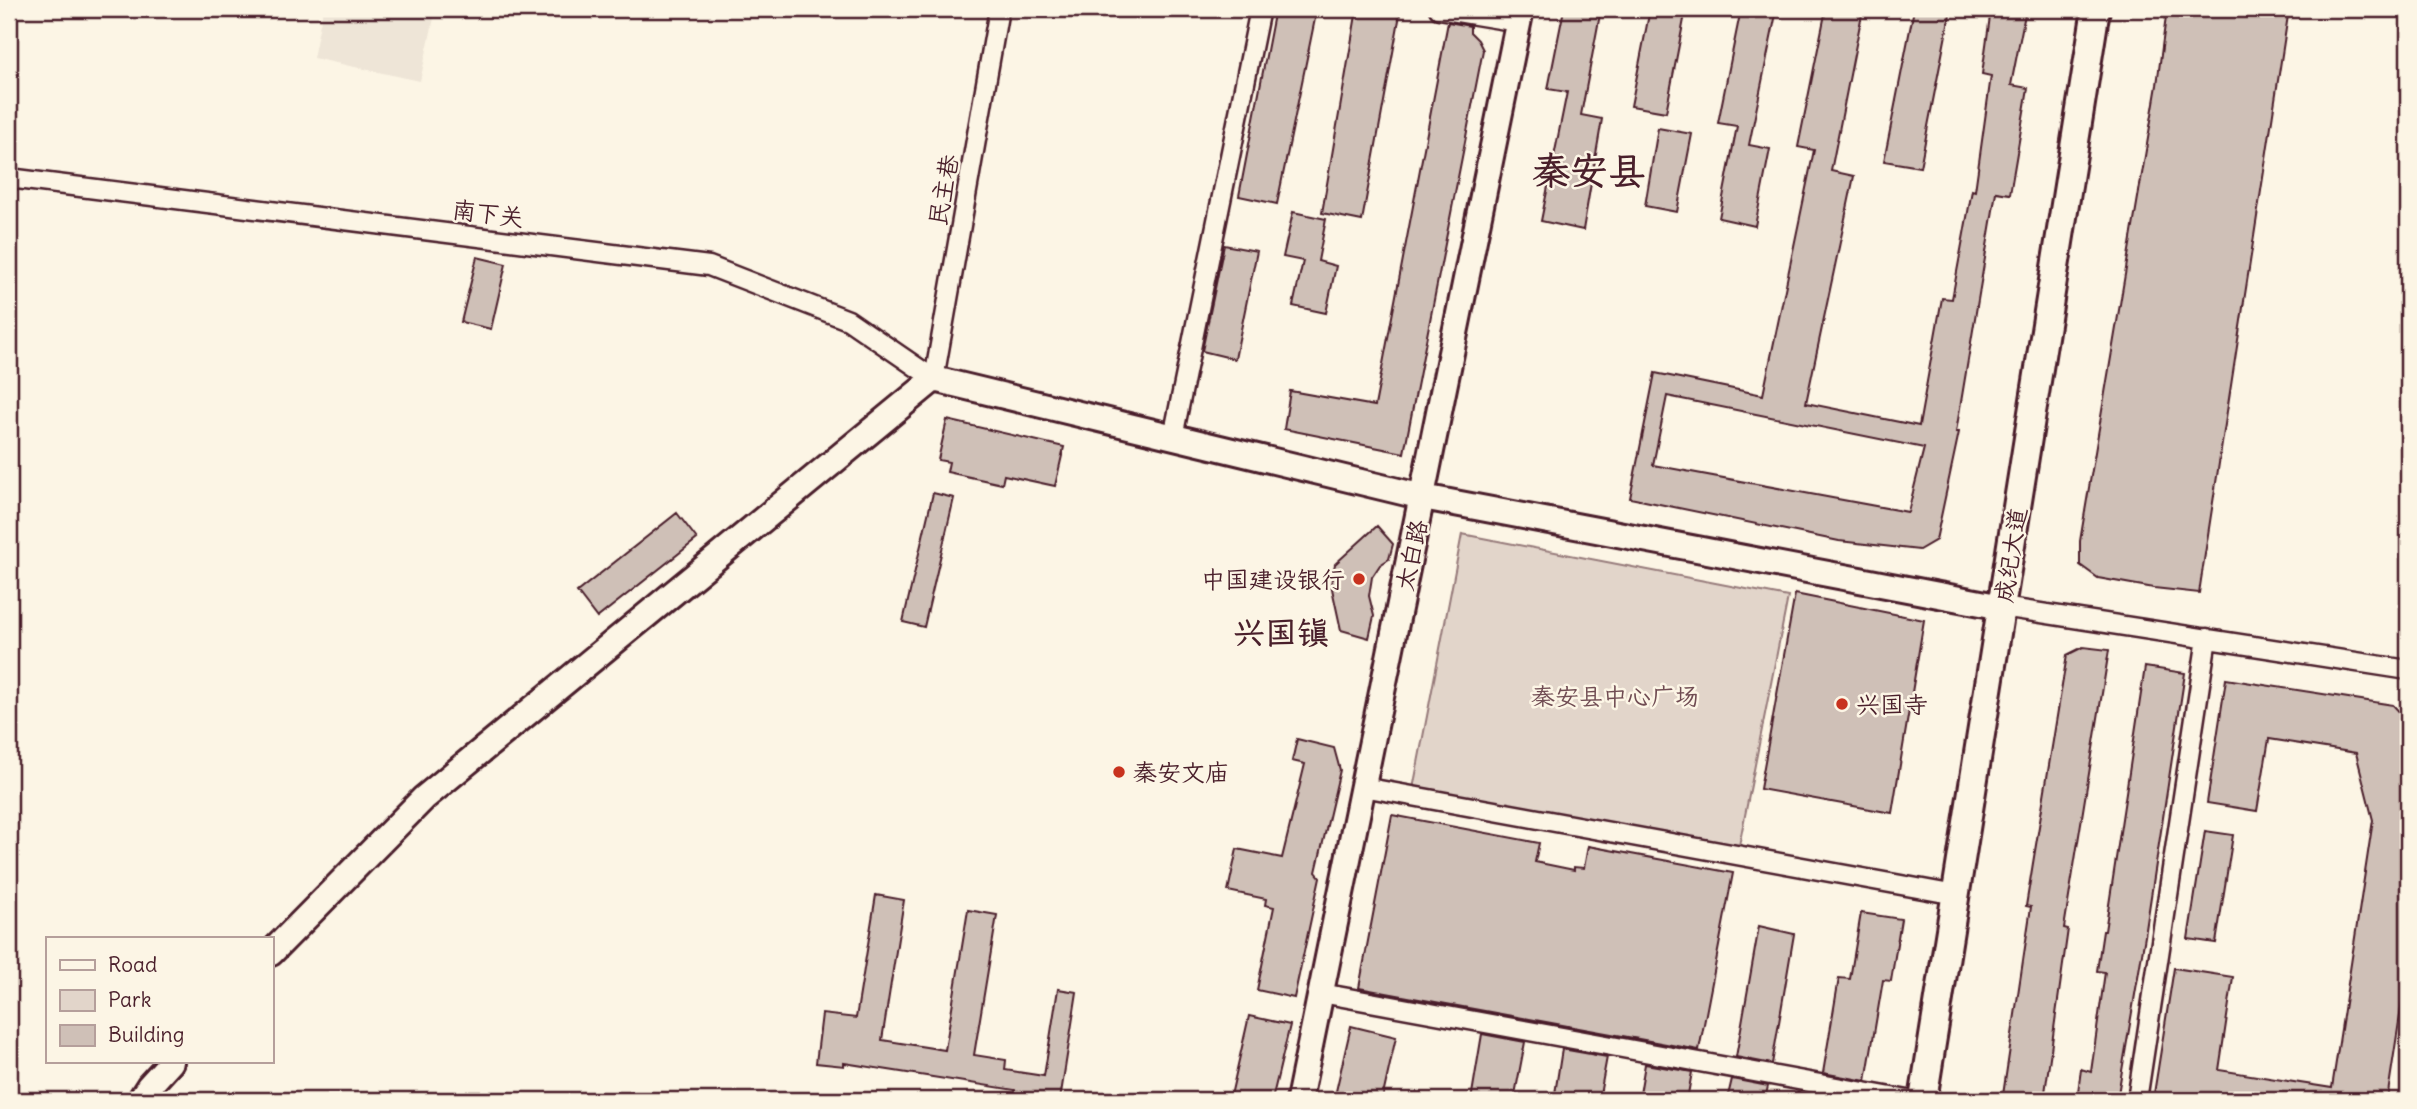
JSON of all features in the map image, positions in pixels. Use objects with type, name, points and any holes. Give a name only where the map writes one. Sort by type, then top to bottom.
[{"type":"main road","name":"成纪大道","points":[[1923,1100],[2096,9]]},
{"type":"main road","name":"太白路","points":[[1299,1100],[1519,16]]},
{"type":"main road","points":[[273,951],[424,798],[934,379],[1423,496],[2002,607]]},
{"type":"main road","points":[[140,1100],[169,1064]]},
{"type":"street","name":"民主巷","points":[[934,379],[999,9]]},
{"type":"street","points":[[1173,437],[1260,9]]},
{"type":"street","points":[[1438,9],[1519,16]]},
{"type":"street","name":"南下关","points":[[9,178],[709,266],[848,320],[934,379]]},
{"type":"street","points":[[2002,607],[2408,670]]},
{"type":"street","points":[[2137,1100],[2207,638]]},
{"type":"street","points":[[1363,787],[1956,895]]},
{"type":"street","points":[[1321,993],[1908,1100]]},
{"type":"shaded area","points":[[323,9],[436,9],[420,81],[313,58]]},
{"type":"green space","name":"秦安县中心广场","points":[[1462,534],[1788,597],[1738,851],[1413,789]]},
{"type":"building","points":[[1275,9],[1317,9],[1277,204],[1239,196]]},
{"type":"building","points":[[1357,9],[1401,9],[1362,221],[1322,213]]},
{"type":"building","points":[[1564,9],[1601,9],[1581,115],[1602,119],[1583,230],[1541,221],[1567,92],[1548,89]]},
{"type":"building","points":[[1650,9],[1686,9],[1666,112],[1631,106]]},
{"type":"building","points":[[1741,9],[1777,9],[1749,145],[1770,149],[1755,226],[1719,218],[1737,126],[1718,123]]},
{"type":"building","points":[[1826,9],[1863,9],[1831,171],[1854,176],[1806,403],[1919,426],[1942,298],[1952,299],[1972,190],[1975,191],[1991,76],[1982,74],[1991,9],[2026,9],[2011,85],[2028,88],[2010,194],[1996,192],[1956,432],[1959,432],[1936,540],[1919,550],[1839,541],[1630,498],[1655,373],[1763,395],[1814,150],[1798,147]],"holes":[[[1667,396],[1924,448],[1908,512],[1653,465]]]},
{"type":"building","points":[[1914,9],[1951,9],[1920,167],[1884,161]]},
{"type":"building","points":[[2167,9],[2289,9],[2199,593],[2098,578],[2080,565],[2080,541],[2157,85]]},
{"type":"building","points":[[1448,22],[1470,26],[1470,32],[1483,50],[1404,453],[1284,429],[1290,391],[1375,406]]},
{"type":"building","points":[[1658,128],[1692,134],[1677,212],[1645,206]]},
{"type":"building","points":[[1293,212],[1326,219],[1318,261],[1336,266],[1326,313],[1293,306],[1303,261],[1283,257]]},
{"type":"building","points":[[1224,245],[1257,251],[1235,359],[1202,351]]},
{"type":"building","points":[[477,257],[506,264],[491,329],[461,322]]},
{"type":"building","points":[[947,420],[1064,447],[1055,486],[1004,475],[1002,484],[947,472],[949,462],[938,460]]},
{"type":"building","points":[[933,493],[954,498],[924,627],[903,622]]},
{"type":"building","points":[[677,513],[697,539],[597,618],[577,592]]},
{"type":"building","points":[[1377,526],[1393,544],[1389,559],[1380,565],[1372,577],[1369,596],[1374,616],[1369,638],[1341,630],[1331,584],[1335,564]]},
{"type":"building","name":"兴国寺","points":[[1795,594],[1924,620],[1892,813],[1760,789]]},
{"type":"building","points":[[2083,647],[2109,650],[2064,928],[2068,929],[2044,1100],[2003,1095],[2031,907],[2026,906],[2067,655]]},
{"type":"building","points":[[2145,667],[2185,673],[2145,936],[2117,1100],[2077,1100],[2081,1069],[2091,1072],[2105,972],[2097,971]]},
{"type":"building","points":[[2226,679],[2393,705],[2404,717],[2408,733],[2408,963],[2387,1100],[2153,1100],[2174,968],[2233,977],[2219,1070],[2332,1088],[2373,820],[2356,753],[2269,739],[2257,811],[2207,803]]},
{"type":"building","points":[[1297,739],[1334,748],[1340,770],[1316,872],[1320,877],[1294,998],[1257,990],[1274,907],[1265,905],[1266,899],[1228,891],[1237,849],[1282,858],[1305,764],[1292,761]]},
{"type":"building","points":[[1392,815],[1539,843],[1535,862],[1574,870],[1574,867],[1584,868],[1588,846],[1733,873],[1699,1050],[1359,988]]},
{"type":"building","points":[[2205,831],[2233,835],[2216,943],[2188,939]]},
{"type":"building","points":[[876,895],[904,900],[882,1040],[945,1050],[968,910],[997,915],[974,1055],[1006,1060],[1005,1070],[1044,1076],[1058,989],[1077,992],[1060,1100],[1015,1093],[1015,1090],[844,1063],[844,1066],[816,1063],[822,1014],[856,1018]]},
{"type":"building","points":[[1861,913],[1901,919],[1891,981],[1883,980],[1866,1081],[1823,1073],[1839,978],[1850,979]]},
{"type":"building","points":[[1759,926],[1794,934],[1772,1064],[1736,1057]]},
{"type":"building","points":[[1249,1016],[1290,1025],[1272,1100],[1230,1100]]},
{"type":"building","points":[[1351,1026],[1396,1037],[1382,1100],[1334,1100]]},
{"type":"building","points":[[1482,1034],[1525,1042],[1514,1100],[1471,1100]]},
{"type":"building","points":[[1562,1049],[1607,1057],[1599,1100],[1554,1100]]},
{"type":"building","points":[[1645,1064],[1692,1072],[1687,1100],[1639,1100]]},
{"type":"building","points":[[1732,1079],[1768,1086],[1765,1100],[1727,1100]]},
{"type":"place","name":"中国建设银行","points":[[1359,579]]},
{"type":"place","name":"兴国寺","points":[[1842,704]]},
{"type":"place","name":"秦安文庙","points":[[1119,772]]},
{"type":"district","name":"秦安县","points":[[1589,170]]},
{"type":"district","name":"兴国镇","points":[[1281,632]]}]
